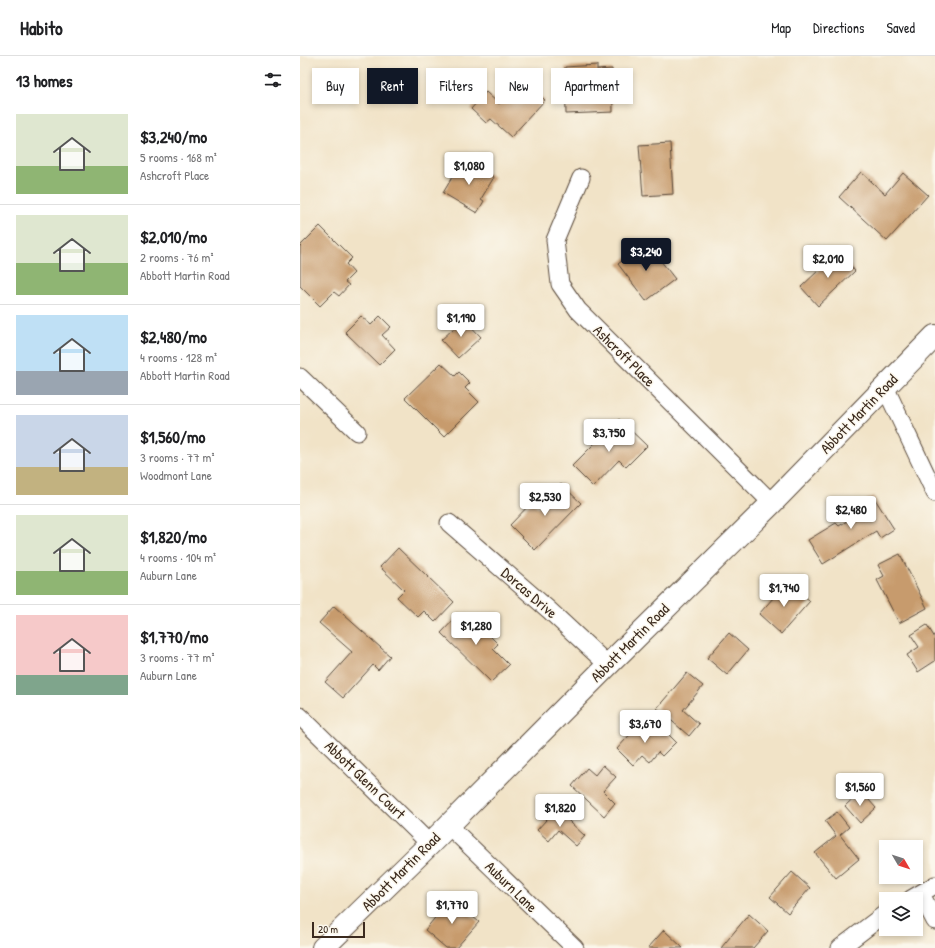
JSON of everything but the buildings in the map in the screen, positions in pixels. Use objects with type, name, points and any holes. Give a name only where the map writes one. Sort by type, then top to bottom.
[{"type":"main road","name":"Abbott Martin Road","points":[[323,948],[430,844],[772,503],[935,336]]},
{"type":"street","name":"Ashcroft Place","points":[[581,178],[555,240],[560,284],[578,310],[772,503]]},
{"type":"street","points":[[300,377],[357,432]]},
{"type":"street","points":[[885,388],[935,493]]},
{"type":"street","name":"Dorcas Drive","points":[[449,523],[549,610],[608,665]]},
{"type":"street","name":"Abbott Glenn Court","points":[[300,716],[430,844]]},
{"type":"street","name":"Auburn Lane","points":[[448,825],[575,948]]},
{"type":"street","points":[[923,895],[935,921]]},
{"type":"street","points":[[840,948],[879,918]]}]
